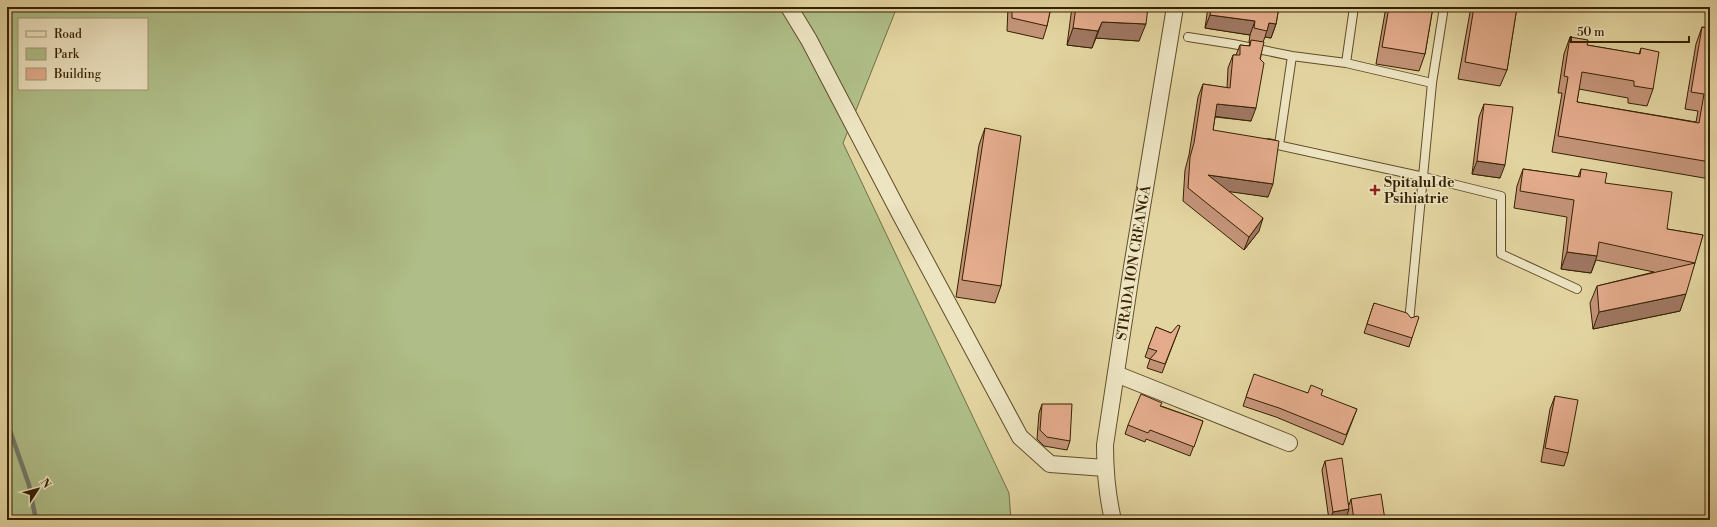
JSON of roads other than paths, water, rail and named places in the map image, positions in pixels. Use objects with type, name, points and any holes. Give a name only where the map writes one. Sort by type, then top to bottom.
[{"type":"street","points":[[789,7],[809,40],[896,207],[1020,437],[1050,464],[1105,468]]},
{"type":"street","name":"STRADA ION CREANGĂ","points":[[1113,520],[1107,495],[1105,446],[1132,267],[1175,7]]},
{"type":"street","points":[[1116,374],[1289,443]]},
{"type":"lane","points":[[1346,63],[1354,7]]},
{"type":"lane","points":[[1409,322],[1432,83],[1444,7]]},
{"type":"lane","points":[[1188,37],[1233,44],[1292,56],[1346,63],[1432,83]]},
{"type":"lane","points":[[1279,145],[1292,56]]},
{"type":"lane","points":[[1257,142],[1279,145],[1424,177],[1501,196],[1501,254],[1577,290]]},
{"type":"waterway","points":[[7,422],[29,485],[36,520]]},
{"type":"place","name":"Spitalul de Psihiatrie","points":[[1375,190]]}]
